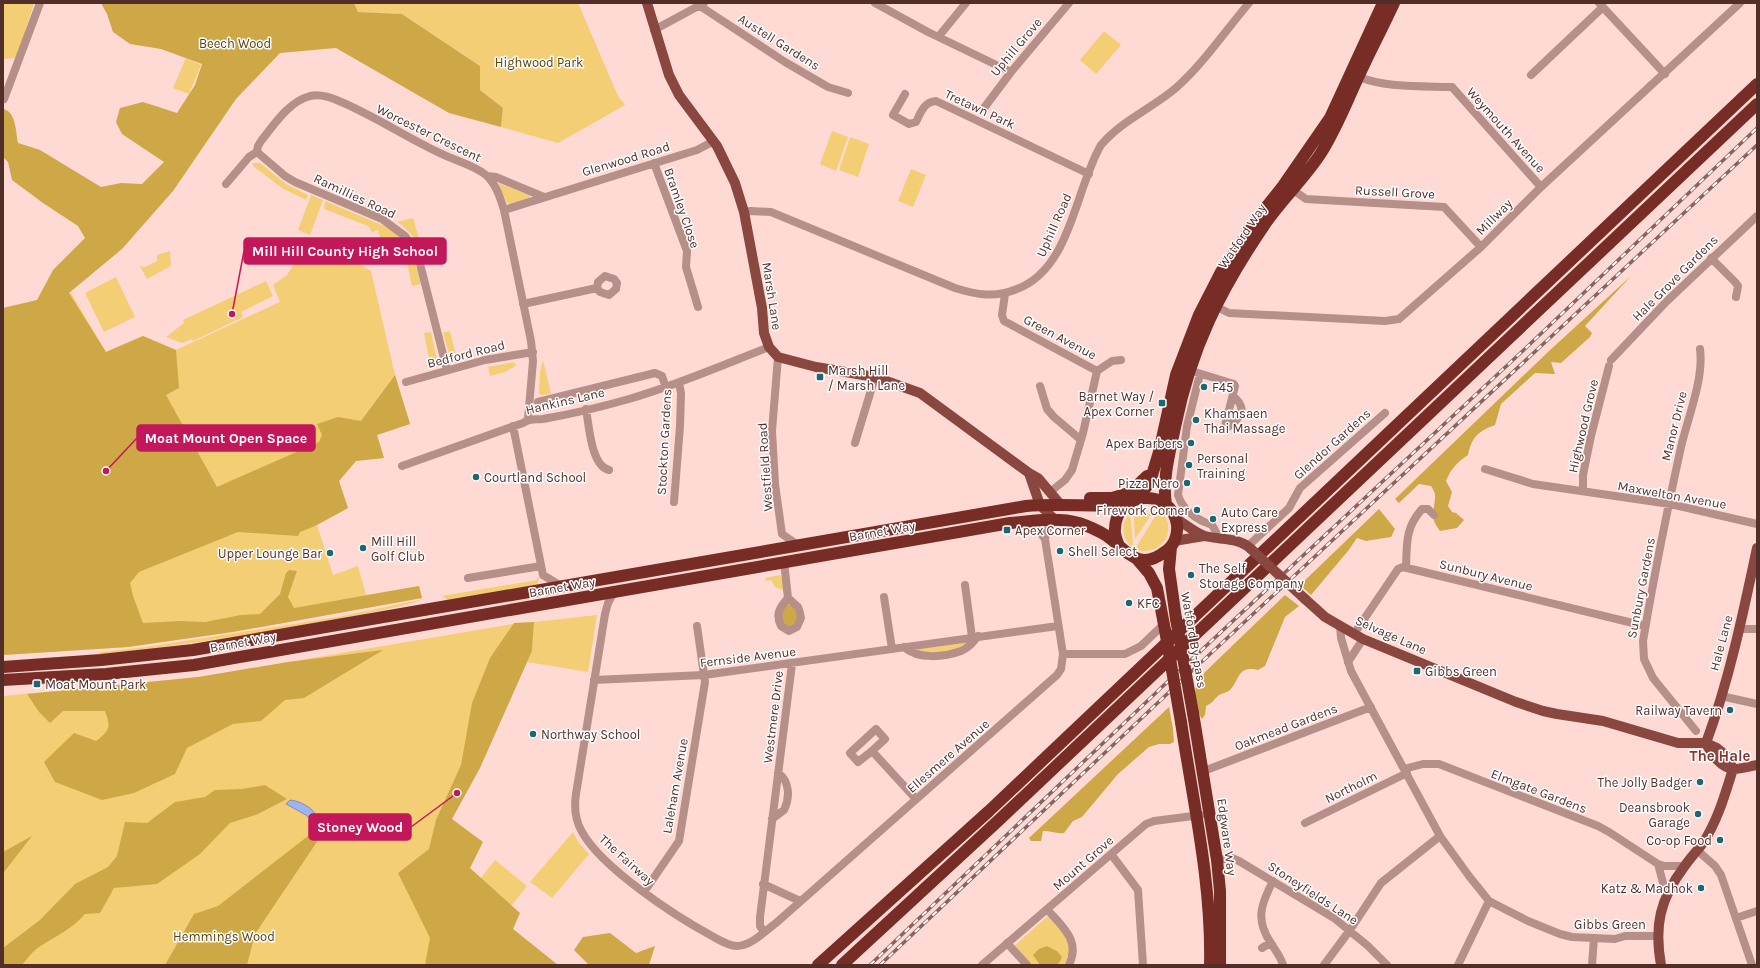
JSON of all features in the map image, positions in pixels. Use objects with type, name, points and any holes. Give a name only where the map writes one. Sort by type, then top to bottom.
[{"type":"highway","name":"Watford Way","points":[[1138,498],[1150,482],[1176,375],[1199,315],[1221,272],[1330,118],[1383,3]]},
{"type":"highway","name":"Watford Way","points":[[1166,505],[1166,478],[1180,403],[1195,372],[1201,335],[1233,273],[1266,223],[1321,153],[1338,122],[1394,3]]},
{"type":"highway","points":[[818,965],[989,811],[1757,84]]},
{"type":"highway","points":[[842,965],[999,820],[1757,104]]},
{"type":"highway","points":[[1060,504],[1070,499],[1112,498],[1121,496],[1136,488],[1144,478],[1153,472]]},
{"type":"highway","points":[[1138,498],[1158,500],[1166,505],[1175,518],[1177,526],[1173,544],[1161,556],[1152,559],[1138,559],[1129,556],[1119,546],[1114,530],[1115,523],[1124,505],[1138,498]]},
{"type":"highway","name":"Barnet Way","points":[[3,667],[101,660],[193,650],[798,545],[1040,505],[1124,505]]},
{"type":"highway","name":"Barnet Way","points":[[3,680],[106,674],[194,664],[998,525],[1055,520],[1081,524],[1106,536],[1119,546]]},
{"type":"highway","name":"Watford By-pass","points":[[1173,544],[1169,569],[1176,619],[1193,713]]},
{"type":"highway","name":"Watford By-pass","points":[[1138,559],[1149,573],[1157,588],[1165,627]]},
{"type":"highway","points":[[1165,627],[1196,816]]},
{"type":"highway","name":"Edgware Way","points":[[1193,713],[1217,860],[1220,891],[1220,965]]},
{"type":"highway","name":"Edgware Way","points":[[1196,816],[1206,883],[1210,965]]},
{"type":"main road","name":"Marsh Lane","points":[[646,3],[669,75],[679,95],[714,142],[735,183],[744,212],[762,308],[764,333],[769,347],[778,357]]},
{"type":"main road","points":[[778,357],[816,367],[875,377],[920,393],[1029,473],[1038,478],[1060,504]]},
{"type":"main road","points":[[1029,473],[1040,505],[1055,520]]},
{"type":"main road","name":"Selvage Lane","points":[[1175,518],[1204,536],[1232,540],[1250,547],[1305,600],[1325,617],[1358,636],[1543,711],[1603,721],[1678,743],[1706,743]]},
{"type":"main road","name":"Selvage Lane","points":[[1173,544],[1204,536]]},
{"type":"main road","name":"Hale Lane","points":[[1706,743],[1715,720],[1739,629],[1757,548]]},
{"type":"main road","points":[[1706,743],[1712,754],[1720,762],[1733,769],[1757,765]]},
{"type":"main road","points":[[1661,965],[1658,936],[1662,905],[1666,894],[1716,821],[1733,769]]},
{"type":"street","points":[[4,99],[40,3]]},
{"type":"street","points":[[874,3],[928,32],[1011,72]]},
{"type":"street","points":[[939,36],[966,3]]},
{"type":"street","name":"Uphill Grove","points":[[984,108],[1011,72],[1069,3]]},
{"type":"street","name":"Uphill Road","points":[[744,212],[751,210],[772,212],[975,295],[988,296],[1005,294],[1022,288],[1037,279],[1051,264],[1063,239],[1099,149],[1109,136],[1122,125],[1166,96],[1184,80],[1249,3]]},
{"type":"street","name":"Millway","points":[[1215,306],[1229,313],[1396,320],[1403,316],[1481,246],[1541,187],[1665,74],[1740,3]]},
{"type":"street","points":[[654,30],[702,5]]},
{"type":"street","name":"Austell Gardens","points":[[702,5],[785,62],[828,87],[848,93]]},
{"type":"street","points":[[1531,75],[1601,5],[1665,74]]},
{"type":"street","name":"Weymouth Avenue","points":[[1359,77],[1373,82],[1389,84],[1452,87],[1541,187]]},
{"type":"street","name":"Tretawn Park","points":[[906,94],[893,115],[909,124],[916,122],[925,105],[936,101],[1089,174]]},
{"type":"street","name":"Worcester Crescent","points":[[226,184],[249,157],[257,152],[261,141],[290,107],[300,100],[310,96],[327,96],[339,101],[442,154],[478,170],[487,176],[499,195],[504,210],[533,352],[528,419]]},
{"type":"street","name":"Glenwood Road","points":[[504,210],[697,150],[714,142]]},
{"type":"street","name":"Ramillies Road","points":[[257,152],[285,176],[295,182],[382,219],[405,236],[418,256],[447,370]]},
{"type":"street","name":"Bramley Close","points":[[654,163],[687,251],[686,267],[698,307]]},
{"type":"street","points":[[487,176],[496,177],[544,197]]},
{"type":"street","name":"Russell Grove","points":[[1293,190],[1306,199],[1444,207],[1481,246]]},
{"type":"street","name":"Hale Grove Gardens","points":[[1610,363],[1667,301],[1757,216]]},
{"type":"street","points":[[1711,258],[1738,286],[1736,297]]},
{"type":"street","points":[[523,304],[597,288]]},
{"type":"street","name":"Green Avenue","points":[[1005,294],[1002,315],[1004,321],[1094,368],[1097,372],[1082,440],[1072,470],[1065,480],[1050,492]]},
{"type":"street","name":"Hankins Lane","points":[[402,466],[523,423],[528,419],[543,419],[628,399],[666,388],[769,347]]},
{"type":"street","name":"Manor Drive","points":[[1670,504],[1678,460],[1698,380],[1700,351]]},
{"type":"street","name":"Bedford Road","points":[[406,382],[485,360],[533,352]]},
{"type":"street","name":"Westfield Road","points":[[778,357],[772,431],[775,484],[782,534],[798,545]]},
{"type":"street","points":[[1097,372],[1112,361],[1121,360]]},
{"type":"street","name":"Highwood Grove","points":[[1583,491],[1583,475],[1591,436],[1610,363]]},
{"type":"street","points":[[1215,538],[1216,532],[1212,525],[1202,522],[1191,514],[1180,501],[1178,495],[1195,372],[1234,384],[1235,386],[1224,430],[1238,420],[1240,416],[1240,405],[1233,396]]},
{"type":"street","name":"Hankins Lane","points":[[538,402],[655,373],[662,376],[666,388]]},
{"type":"street","points":[[855,443],[875,377]]},
{"type":"street","name":"Stockton Gardens","points":[[674,502],[680,426],[681,393],[679,383]]},
{"type":"street","points":[[1040,386],[1047,409],[1054,417],[1082,440]]},
{"type":"street","points":[[586,409],[596,456],[602,466],[610,470]]},
{"type":"street","name":"Glendor Gardens","points":[[1250,547],[1289,508],[1300,488],[1385,413]]},
{"type":"street","points":[[513,426],[543,575],[561,586]]},
{"type":"street","name":"Maxwelton Avenue","points":[[1485,469],[1533,484],[1670,504],[1757,524]]},
{"type":"street","name":"Sunbury Gardens","points":[[1670,504],[1645,626],[1643,650],[1647,668],[1653,678],[1696,731]]},
{"type":"street","points":[[1348,662],[1358,636],[1398,569],[1406,567],[1407,539],[1412,522],[1422,509],[1428,509],[1434,515]]},
{"type":"street","points":[[1045,539],[1047,530],[1055,520]]},
{"type":"street","points":[[1028,522],[1038,530],[1045,539]]},
{"type":"street","name":"Ellesmere Avenue","points":[[748,943],[764,932],[800,901],[1057,675],[1061,669],[1062,654],[1045,539]]},
{"type":"street","points":[[784,562],[788,598]]},
{"type":"street","name":"Barnet Way","points":[[468,578],[541,566]]},
{"type":"street","name":"Sunbury Avenue","points":[[1406,567],[1645,626]]},
{"type":"street","points":[[904,647],[910,653],[927,657],[961,651],[966,648],[975,637],[965,585]]},
{"type":"street","name":"The Fairway","points":[[614,592],[608,603],[605,614],[576,794],[575,813],[578,823],[588,842],[614,868],[668,909],[726,944],[738,946],[748,943]]},
{"type":"street","points":[[884,597],[892,649]]},
{"type":"street","name":"Laleham Avenue","points":[[644,892],[679,841],[705,682],[697,626]]},
{"type":"street","name":"Fernside Avenue","points":[[594,680],[704,675],[1058,626]]},
{"type":"street","name":"Gibbs Green","points":[[1340,626],[1348,662],[1440,836],[1469,876],[1490,900],[1528,921],[1560,934],[1572,937],[1615,939],[1625,936],[1658,936]]},
{"type":"street","points":[[1062,654],[1125,654],[1141,646],[1165,627]]},
{"type":"street","points":[[1739,629],[1757,629]]},
{"type":"street","name":"Westmere Drive","points":[[764,932],[759,922],[792,664]]},
{"type":"street","points":[[1721,696],[1757,704]]},
{"type":"street","name":"Oakmead Gardens","points":[[1209,769],[1371,707]]},
{"type":"street","points":[[872,751],[916,799]]},
{"type":"street","name":"Elmgate Gardens","points":[[1405,771],[1423,764],[1439,764],[1598,826],[1658,864],[1665,866],[1684,866]]},
{"type":"street","name":"Northolm","points":[[1306,823],[1405,771]]},
{"type":"street","name":"Westmere Drive","points":[[772,818],[784,810],[788,788],[784,777],[778,773]]},
{"type":"street","points":[[1196,816],[1204,813],[1209,805]]},
{"type":"street","name":"Mount Grove","points":[[982,965],[1150,822],[1196,816]]},
{"type":"street","points":[[1324,965],[1350,930],[1381,883],[1440,836]]},
{"type":"street","points":[[1697,850],[1715,866],[1721,875],[1752,965]]},
{"type":"street","points":[[1111,854],[1138,890],[1143,965]]},
{"type":"street","name":"Stoneyfields Lane","points":[[1217,860],[1232,858],[1334,918],[1350,930],[1387,965]]},
{"type":"street","points":[[1658,864],[1666,894]]},
{"type":"street","points":[[1273,881],[1263,901],[1261,914],[1263,928],[1283,965]]},
{"type":"street","points":[[764,884],[800,901]]},
{"type":"street","points":[[1458,965],[1490,900]]},
{"type":"street","points":[[1047,909],[1071,938],[1074,946],[1074,953],[1070,965]]},
{"type":"street","points":[[1736,918],[1757,911]]},
{"type":"street","points":[[1592,965],[1594,938]]},
{"type":"street","points":[[1262,948],[1270,942]]},
{"type":"street","points":[[1007,943],[1027,965]]},
{"type":"green space","points":[[3,3],[34,3],[17,58],[3,59]]},
{"type":"green space","name":"Beech Wood","points":[[101,3],[354,3],[358,12],[402,14],[480,66],[480,90],[503,108],[501,127],[449,113],[336,48],[280,53],[236,99],[173,191],[122,249],[69,293],[106,352],[143,336],[176,350],[179,388],[166,395],[217,487],[319,442],[322,435],[317,424],[338,417],[361,421],[395,375],[410,424],[377,435],[384,458],[356,461],[339,481],[348,508],[315,526],[300,532],[298,536],[238,532],[139,572],[130,583],[143,623],[181,621],[205,622],[241,615],[260,614],[280,594],[286,573],[289,570],[297,571],[288,597],[294,608],[419,586],[422,598],[233,632],[128,647],[3,655],[3,308],[37,300],[53,270],[85,238],[78,226],[12,180],[8,162],[3,157],[3,109],[11,114],[13,118],[18,143],[40,150],[101,187],[121,183],[142,184],[164,162],[122,134],[116,122],[120,108],[143,102],[177,113],[195,85],[202,64],[161,49],[130,44],[113,32],[107,14]]},
{"type":"green space","name":"Highwood Park","points":[[354,3],[578,3],[618,96],[625,105],[558,143],[501,127],[503,108],[480,90],[480,66],[402,14],[358,12]]},
{"type":"green space","points":[[1104,31],[1121,45],[1096,74],[1080,60]]},
{"type":"green space","points":[[186,58],[201,65],[189,94],[173,88]]},
{"type":"green space","points":[[832,131],[848,137],[836,171],[820,164]]},
{"type":"green space","points":[[850,137],[869,144],[858,177],[839,170]]},
{"type":"green space","points":[[253,163],[260,163],[286,184],[308,195],[306,200],[282,188],[253,166]]},
{"type":"green space","points":[[911,169],[926,175],[913,207],[898,201]]},
{"type":"green space","points":[[498,183],[529,195],[531,198],[511,204],[507,203]]},
{"type":"green space","points":[[311,195],[323,200],[310,235],[298,230]]},
{"type":"green space","points":[[325,201],[394,230],[408,249],[411,248],[421,284],[412,286],[404,249],[384,254],[378,230],[372,232],[368,226],[324,209]]},
{"type":"green space","points":[[413,218],[421,245],[403,226],[397,222]]},
{"type":"green space","points":[[311,238],[371,271],[395,375],[410,424],[377,435],[384,458],[356,461],[339,481],[348,508],[317,525],[333,575],[358,566],[366,595],[355,597],[419,586],[422,598],[261,627],[128,647],[3,655],[3,308],[71,293],[106,352],[143,336],[176,350],[280,302],[273,285],[287,275]],"holes":[[[297,571],[288,597],[261,614],[280,594]]]},
{"type":"green space","points":[[170,251],[171,266],[147,279],[140,266],[145,267],[157,261],[157,255]]},
{"type":"green space","points":[[1631,276],[1585,326],[1592,333],[1590,337],[1561,363],[1551,362],[1555,374],[1535,373],[1501,404],[1495,425],[1480,432],[1474,439],[1468,455],[1452,469],[1446,481],[1452,492],[1448,506],[1452,512],[1456,513],[1464,520],[1457,528],[1440,531],[1434,522],[1433,514],[1435,495],[1431,486],[1419,484],[1399,503],[1395,499],[1549,351]]},
{"type":"green space","points":[[116,277],[135,317],[104,332],[85,293]]},
{"type":"green space","points":[[266,281],[273,296],[241,312],[243,317],[193,341],[192,339],[182,343],[166,337],[184,323],[183,320]]},
{"type":"green space","points":[[450,331],[457,360],[451,360],[443,333]]},
{"type":"green space","points":[[431,332],[438,366],[431,368],[424,333]]},
{"type":"green space","points":[[543,360],[551,394],[541,395],[539,393],[540,372]]},
{"type":"green space","points":[[514,362],[516,366],[505,372],[490,376],[488,367]]},
{"type":"green space","points":[[1379,509],[1395,529],[1391,537],[1366,541],[1357,538],[1311,595],[1300,585]]},
{"type":"green space","points":[[1159,510],[1165,517],[1168,525],[1168,533],[1165,540],[1160,546],[1153,550],[1144,551],[1135,549]]},
{"type":"green space","points":[[1130,512],[1133,545],[1131,546],[1125,538],[1123,529],[1127,516]]},
{"type":"green space","points":[[1149,513],[1151,515],[1135,539],[1134,518],[1136,514]]},
{"type":"green space","points":[[780,575],[783,580],[783,590],[775,587],[771,580],[766,581],[765,578]]},
{"type":"green space","points":[[540,577],[536,585],[448,600],[442,596],[537,580],[537,578]]},
{"type":"green space","points":[[1285,595],[1299,606],[1285,617],[1265,666],[1258,670],[1251,669],[1243,671],[1230,690],[1219,695],[1212,703],[1206,706],[1205,715],[1202,719],[1198,711],[1195,692],[1198,682],[1205,672]]},
{"type":"green space","points":[[424,599],[406,605],[291,628],[214,640],[97,655],[100,652],[146,647],[338,617]]},
{"type":"green space","points":[[787,604],[793,606],[798,616],[796,624],[789,627],[786,627],[781,620],[784,606]]},
{"type":"green space","points":[[597,615],[588,672],[527,662],[532,651],[534,622]]},
{"type":"green space","points":[[534,622],[532,651],[480,768],[452,819],[483,842],[470,868],[520,913],[513,929],[558,965],[425,965],[430,938],[398,873],[429,849],[436,820],[461,765],[472,703],[490,658],[514,623]]},
{"type":"green space","points":[[513,624],[448,824],[482,842],[463,875],[498,965],[3,965],[3,696],[115,685],[200,679],[283,663]]},
{"type":"green space","points":[[969,642],[960,650],[930,654],[913,650]]},
{"type":"green space","points":[[383,650],[304,698],[285,700],[261,721],[233,724],[187,748],[175,774],[134,793],[102,800],[55,782],[44,762],[74,733],[96,741],[101,737],[108,728],[108,721],[105,711],[63,711],[50,723],[39,712],[27,694],[198,677],[288,662]]},
{"type":"green space","points":[[1169,707],[1174,742],[1149,747],[1118,774],[1082,817],[1073,821],[1064,833],[1043,831],[1041,841],[1031,841],[1029,838]]},
{"type":"green space","points":[[265,785],[287,799],[258,814],[230,823],[200,854],[157,884],[114,888],[100,913],[85,914],[69,928],[37,949],[22,965],[3,965],[3,948],[40,920],[75,884],[108,867],[117,856],[125,822],[147,823],[175,802],[205,797],[215,790],[242,789]]},
{"type":"green space","name":"Hemmings Wood","points":[[335,815],[255,934],[247,965],[165,965],[194,914],[218,906]]},
{"type":"green space","points":[[573,832],[579,843],[589,854],[552,898],[530,882]]},
{"type":"green space","points":[[32,836],[4,872],[3,873],[3,852]]},
{"type":"green space","points":[[495,860],[527,886],[509,909],[477,883]]},
{"type":"green space","points":[[1048,916],[1067,937],[1071,947],[1065,965],[1030,965],[1014,946]]},
{"type":"green space","points":[[610,933],[636,953],[655,946],[649,965],[587,965],[588,964],[574,950],[583,937]]},
{"type":"green space","points":[[1047,946],[1057,951],[1062,957],[1059,963],[1055,965],[1040,965],[1033,955],[1039,949]]},
{"type":"water","points":[[290,800],[302,803],[310,808],[318,818],[315,823],[306,815],[286,804]]},
{"type":"railway","points":[[870,965],[1162,687],[1529,345],[1757,128]]},
{"type":"railway","points":[[880,965],[1165,696],[1757,145]]},
{"type":"place","name":"Mill Hill County High School","points":[[232,314]]},
{"type":"place","name":"Marsh Hill / Marsh Lane","points":[[820,377]]},
{"type":"place","name":"F45","points":[[1204,387]]},
{"type":"place","name":"Barnet Way / Apex Corner","points":[[1162,403]]},
{"type":"place","name":"Khamsaen Thai Massage","points":[[1196,420]]},
{"type":"place","name":"Apex Barbers","points":[[1191,443]]},
{"type":"place","name":"Personal Training","points":[[1189,465]]},
{"type":"place","name":"Moat Mount Open Space","points":[[106,471]]},
{"type":"place","name":"Courtland School","points":[[476,477]]},
{"type":"place","name":"Pizza Nero","points":[[1187,483]]},
{"type":"place","name":"Firework Corner","points":[[1197,510]]},
{"type":"place","name":"Auto Care Express","points":[[1213,519]]},
{"type":"place","name":"Apex Corner","points":[[1007,530]]},
{"type":"place","name":"Mill Hill Golf Club","points":[[363,548]]},
{"type":"place","name":"Shell Select","points":[[1060,551]]},
{"type":"place","name":"Upper Lounge Bar","points":[[330,553]]},
{"type":"place","name":"The Self Storage Company","points":[[1191,575]]},
{"type":"place","name":"KFC","points":[[1129,603]]},
{"type":"place","name":"Gibbs Green","points":[[1417,671]]},
{"type":"place","name":"Moat Mount Park","points":[[37,684]]},
{"type":"place","name":"Railway Tavern","points":[[1730,710]]},
{"type":"place","name":"Northway School","points":[[533,734]]},
{"type":"place","name":"The Jolly Badger","points":[[1700,782]]},
{"type":"place","name":"Stoney Wood","points":[[457,793]]},
{"type":"place","name":"Deansbrook Garage","points":[[1698,814]]},
{"type":"place","name":"Co-op Food","points":[[1720,840]]},
{"type":"place","name":"Katz & Madhok","points":[[1701,888]]},
{"type":"district","name":"The Hale","points":[[1720,756]]}]
